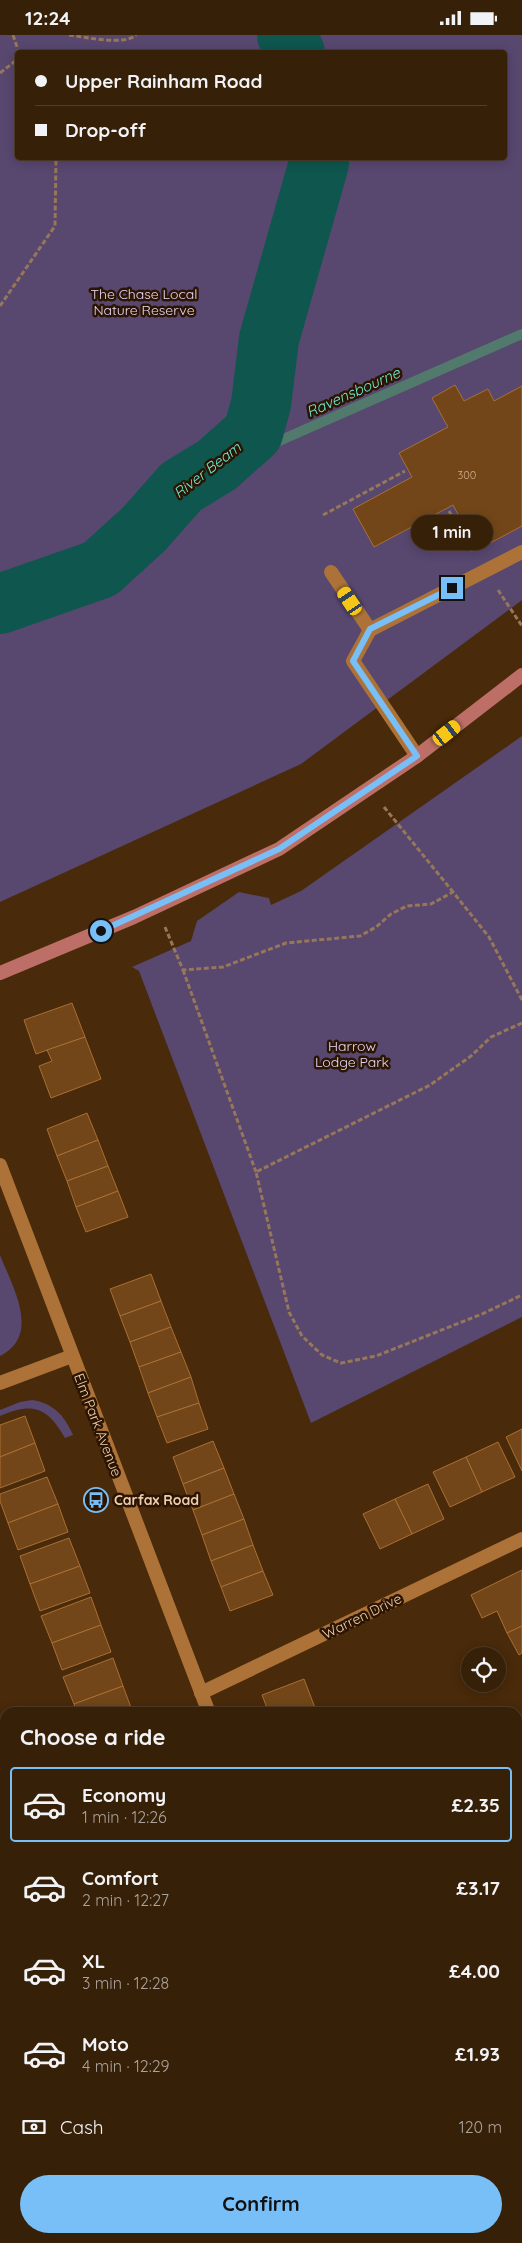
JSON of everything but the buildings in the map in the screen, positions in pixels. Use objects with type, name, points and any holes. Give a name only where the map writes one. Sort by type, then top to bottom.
[{"type":"main road","points":[[0,973],[156,906],[279,849],[417,756],[522,675]]},
{"type":"street","points":[[417,756],[353,661],[370,629],[522,552]]},
{"type":"street","points":[[330,572],[370,629]]},
{"type":"street","name":"Elm Park Avenue","points":[[0,1165],[207,1707]]},
{"type":"street","points":[[0,1383],[72,1356]]},
{"type":"street","name":"Warren Drive","points":[[201,1693],[522,1539]]},
{"type":"path","points":[[13,35],[18,50]]},
{"type":"path","points":[[69,35],[110,41],[132,38],[136,35]]},
{"type":"path","points":[[0,73],[15,61]]},
{"type":"path","points":[[0,306],[55,226],[56,160]]},
{"type":"path","points":[[323,515],[405,471]]},
{"type":"path","points":[[369,788],[489,937],[522,1000]]},
{"type":"path","points":[[183,970],[223,967],[286,943],[360,936],[376,927],[392,914],[407,907],[431,904],[453,892]]},
{"type":"path","points":[[156,906],[183,970],[256,1172],[289,1312],[302,1336],[322,1355],[342,1363],[376,1356],[482,1314],[522,1295]]},
{"type":"path","points":[[256,1172],[430,1085],[471,1056],[491,1037],[522,1023]]},
{"type":"green space","name":"The Chase Local Nature Reserve","points":[[0,35],[522,35],[522,600],[301,764],[0,902]]},
{"type":"green space","name":"Harrow Lodge Park","points":[[522,736],[522,1317],[311,1423],[139,971],[132,967],[191,941],[197,921],[239,892],[269,898],[271,905],[301,891]]},
{"type":"green space","points":[[0,1255],[16,1295],[22,1323],[19,1336],[13,1347],[0,1356]]},
{"type":"green space","points":[[32,1400],[46,1404],[57,1411],[73,1435],[65,1438],[52,1420],[38,1410],[22,1409],[0,1416],[0,1410],[20,1402]]},
{"type":"waterway","name":"River Beam","points":[[287,35],[294,50]]},
{"type":"waterway","name":"River Beam","points":[[0,604],[100,569],[144,529],[181,487],[217,465],[253,433],[261,404],[269,339],[318,160]]},
{"type":"waterway","name":"Ravensbourne","points":[[197,477],[522,334]]},
{"type":"place","name":"Carfax Road","points":[[96,1500]]},
{"type":"route","points":[[101,931],[279,849],[417,756],[353,661],[370,629],[452,588]]}]
